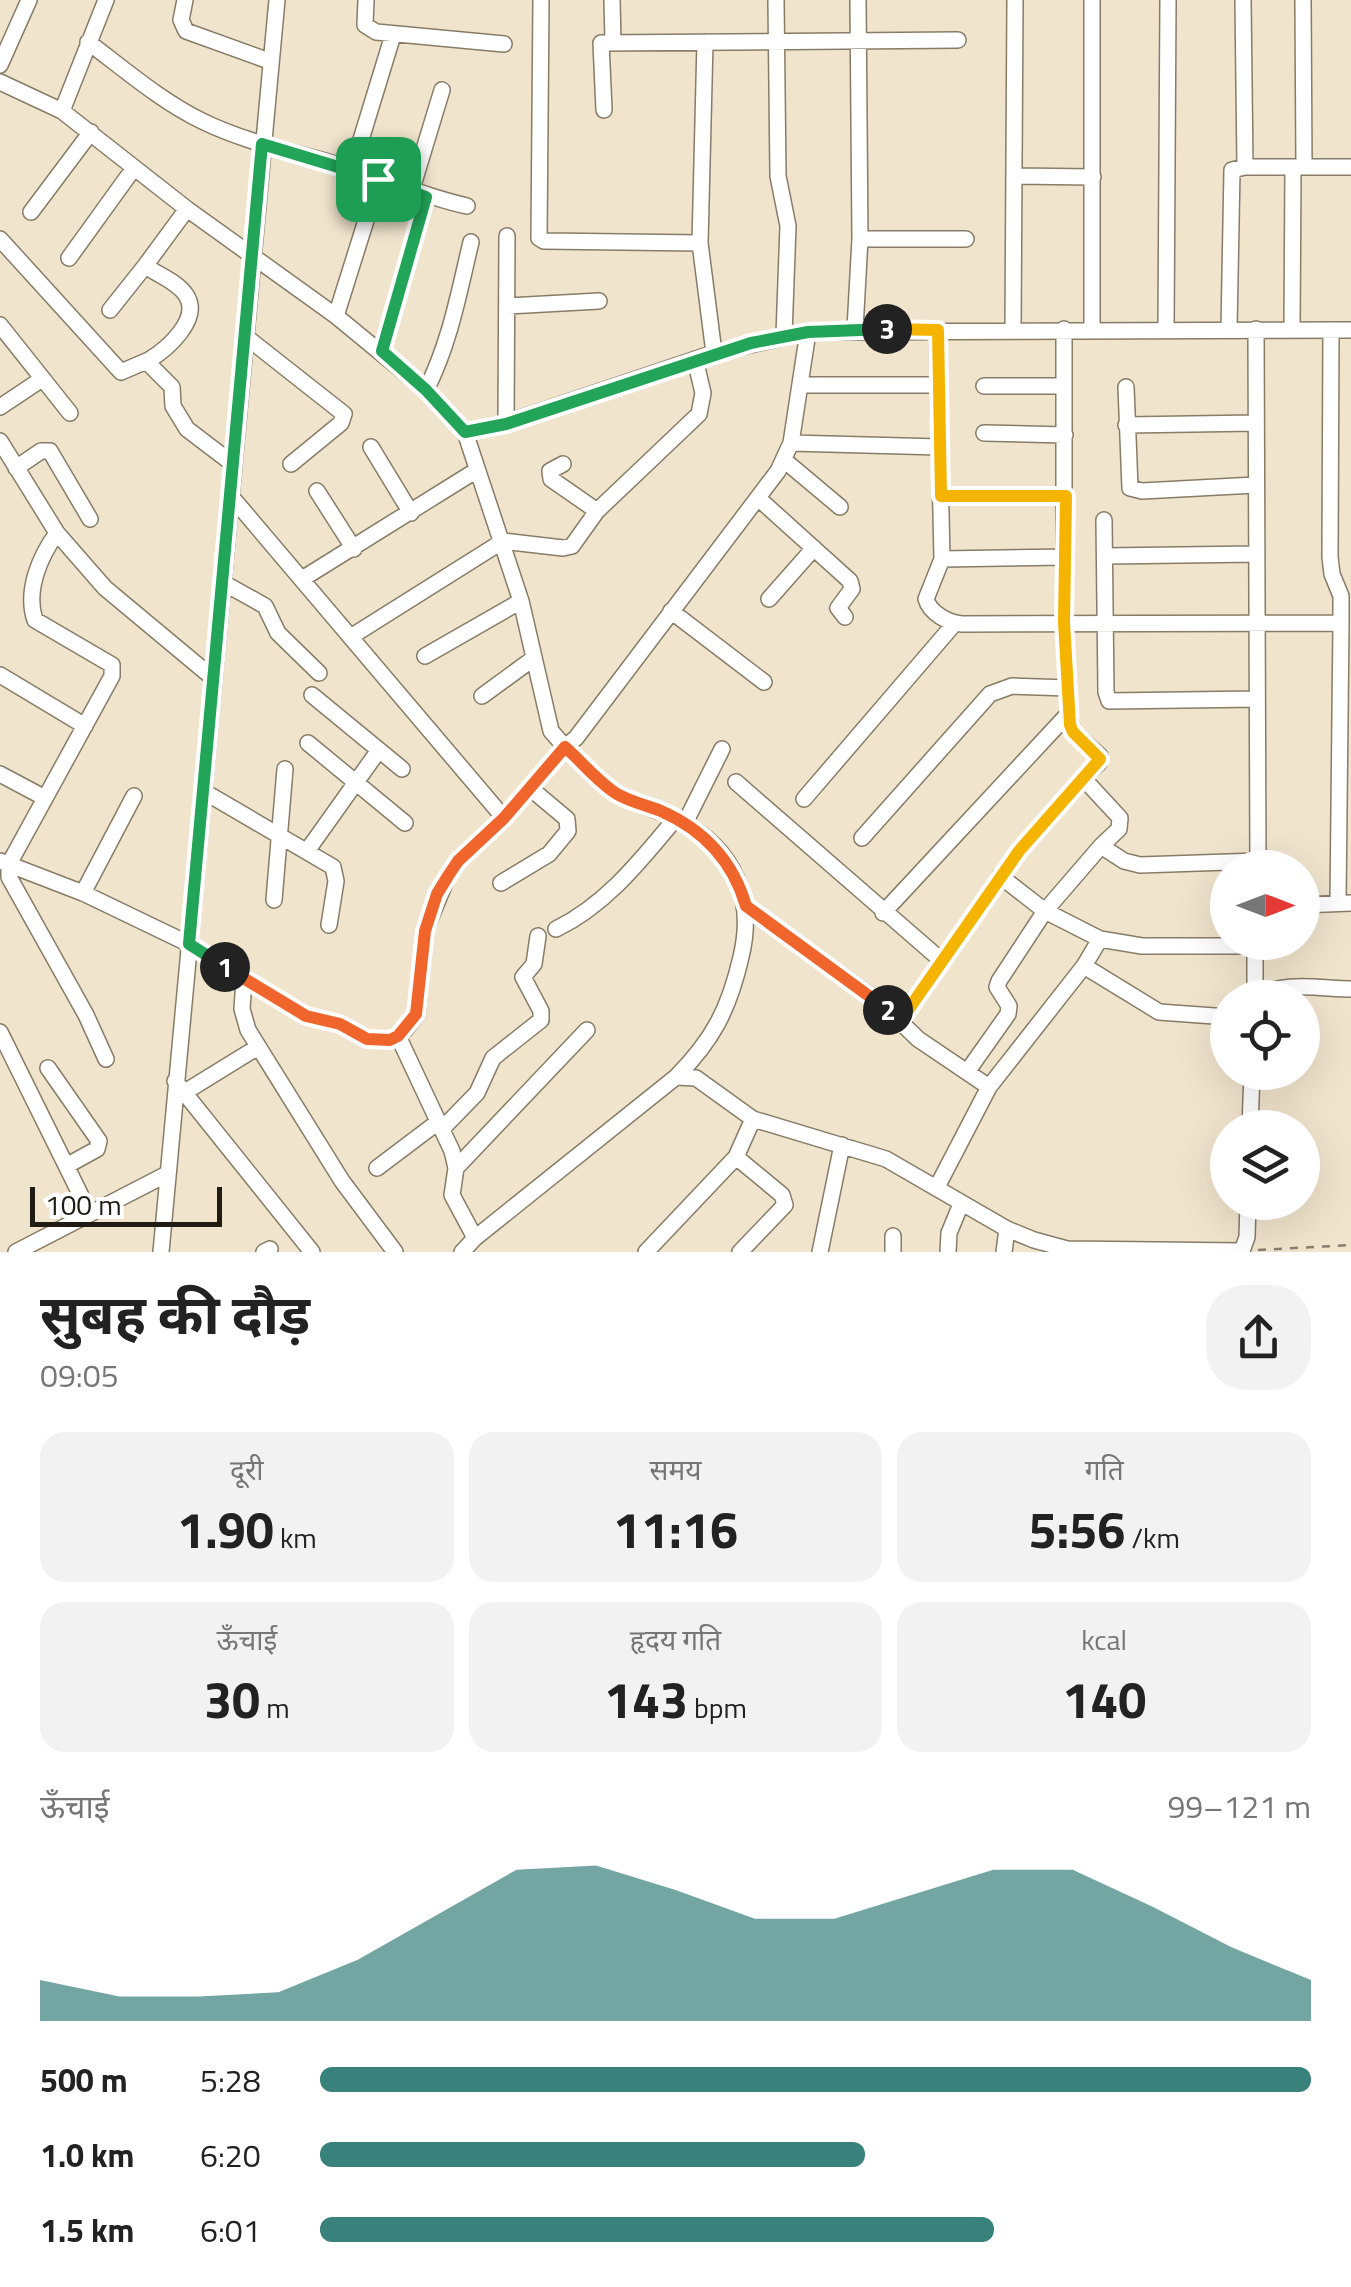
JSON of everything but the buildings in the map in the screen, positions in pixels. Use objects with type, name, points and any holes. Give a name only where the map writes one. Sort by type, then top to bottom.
[{"type":"street","points":[[0,65],[28,0]]},
{"type":"street","points":[[62,111],[106,0]]},
{"type":"street","points":[[184,0],[181,20],[186,31],[270,61]]},
{"type":"street","points":[[161,1252],[180,1087],[189,944],[277,0]]},
{"type":"street","points":[[366,0],[365,24],[376,32],[504,44]]},
{"type":"street","points":[[540,0],[538,238],[544,242],[700,243]]},
{"type":"street","points":[[612,0],[614,42]]},
{"type":"street","points":[[776,0],[778,176],[788,226],[784,336]]},
{"type":"street","points":[[855,329],[860,239],[858,0]]},
{"type":"street","points":[[1013,329],[1015,0]]},
{"type":"street","points":[[1092,0],[1092,329]]},
{"type":"street","points":[[1166,328],[1168,0]]},
{"type":"street","points":[[1243,0],[1245,166]]},
{"type":"street","points":[[1292,328],[1303,0]]},
{"type":"street","points":[[352,169],[393,34]]},
{"type":"street","points":[[604,110],[601,42],[958,40]]},
{"type":"street","points":[[88,42],[182,110],[262,144],[467,206]]},
{"type":"street","points":[[705,42],[700,243],[714,353]]},
{"type":"street","points":[[0,82],[62,111],[92,132],[187,209],[382,351],[465,432],[520,601],[551,731],[616,793],[680,821],[727,861],[739,882],[746,906],[743,952],[726,1008],[703,1050],[676,1077],[462,1252]]},
{"type":"street","points":[[382,351],[442,90]]},
{"type":"street","points":[[30,212],[92,132]]},
{"type":"street","points":[[1228,328],[1230,174],[1236,167],[1245,166],[1351,167]]},
{"type":"street","points":[[69,258],[134,168]]},
{"type":"street","points":[[1014,176],[1093,177]]},
{"type":"street","points":[[336,316],[378,179]]},
{"type":"street","points":[[110,310],[187,209]]},
{"type":"street","points":[[506,424],[508,236]]},
{"type":"street","points":[[860,239],[966,238]]},
{"type":"street","points":[[0,239],[121,372],[149,360],[182,330],[189,308],[181,290],[145,266]]},
{"type":"street","points":[[426,390],[451,326],[471,242]]},
{"type":"street","points":[[508,306],[598,301]]},
{"type":"street","points":[[0,325],[70,414]]},
{"type":"street","points":[[899,1023],[1000,876],[1099,763],[1100,756],[1073,732],[1069,713],[1064,622],[1064,329]]},
{"type":"street","points":[[1256,329],[1258,850]]},
{"type":"street","points":[[938,330],[942,558],[927,605],[954,624],[1342,624]]},
{"type":"street","points":[[1320,904],[1345,903],[1341,596],[1330,557],[1331,330]]},
{"type":"street","points":[[465,432],[506,424],[714,353],[808,332],[1351,330]]},
{"type":"street","points":[[5,862],[83,893],[189,944],[306,1016],[340,1024],[367,1039],[390,1040],[398,1036],[416,1014],[425,931],[437,894],[458,861],[504,818],[576,738],[784,460],[808,332]]},
{"type":"street","points":[[246,336],[344,414],[342,424],[291,464]]},
{"type":"street","points":[[352,636],[502,540],[567,548],[575,543],[597,511],[699,414],[703,393],[695,359]]},
{"type":"street","points":[[149,360],[172,387],[173,406],[187,429],[233,464]]},
{"type":"street","points":[[0,408],[42,378]]},
{"type":"street","points":[[800,385],[938,385]]},
{"type":"street","points":[[984,386],[1064,386]]},
{"type":"street","points":[[1126,387],[1130,488],[1255,485]]},
{"type":"street","points":[[1126,424],[1256,423]]},
{"type":"street","points":[[984,433],[1065,435]]},
{"type":"street","points":[[0,441],[57,533],[105,588],[213,678]]},
{"type":"street","points":[[790,443],[940,447]]},
{"type":"street","points":[[371,447],[411,513]]},
{"type":"street","points":[[16,468],[41,451],[50,451],[90,520]]},
{"type":"street","points":[[784,460],[840,506]]},
{"type":"street","points":[[563,464],[550,471],[551,478],[597,511]]},
{"type":"street","points":[[302,580],[477,470]]},
{"type":"street","points":[[317,491],[354,549]]},
{"type":"street","points":[[230,495],[504,818]]},
{"type":"street","points":[[941,496],[1066,496]]},
{"type":"street","points":[[758,498],[852,585],[850,593],[838,604],[846,617]]},
{"type":"street","points":[[1104,520],[1106,692],[1110,701],[1257,699]]},
{"type":"street","points":[[57,533],[38,568],[33,615],[35,620],[112,665],[112,676],[5,862],[9,877],[86,1015],[106,1059]]},
{"type":"street","points":[[769,599],[814,548]]},
{"type":"street","points":[[1105,556],[1256,554]]},
{"type":"street","points":[[942,558],[1066,557]]},
{"type":"street","points":[[222,582],[268,609],[278,633],[320,673]]},
{"type":"street","points":[[425,656],[520,601]]},
{"type":"street","points":[[671,611],[764,682]]},
{"type":"street","points":[[804,799],[954,624]]},
{"type":"street","points":[[482,696],[534,658]]},
{"type":"street","points":[[0,675],[85,726]]},
{"type":"street","points":[[862,838],[990,694],[1012,686],[1068,688]]},
{"type":"street","points":[[312,695],[402,769]]},
{"type":"street","points":[[884,913],[1069,713]]},
{"type":"street","points":[[308,743],[405,823]]},
{"type":"street","points":[[306,851],[379,750]]},
{"type":"street","points":[[556,929],[582,916],[680,821],[722,750]]},
{"type":"street","points":[[274,900],[285,770]]},
{"type":"street","points":[[0,774],[45,798]]},
{"type":"street","points":[[968,1072],[1008,1014],[1007,1002],[998,987],[1046,910],[1119,829],[1120,818],[1083,778]]},
{"type":"street","points":[[736,782],[942,961]]},
{"type":"street","points":[[501,884],[549,854],[568,831],[567,820],[530,788]]},
{"type":"street","points":[[203,791],[336,870],[329,925]]},
{"type":"street","points":[[83,893],[134,796]]},
{"type":"street","points":[[1100,846],[1140,866],[1210,865]]},
{"type":"street","points":[[1000,876],[1046,910],[1100,939],[1142,946],[1210,945]]},
{"type":"street","points":[[746,906],[989,1087]]},
{"type":"street","points":[[377,1168],[477,1094],[493,1058],[541,1020],[541,1010],[523,977],[534,964],[538,936]]},
{"type":"street","points":[[937,1186],[989,1087],[1084,966],[1100,939]]},
{"type":"street","points":[[1084,966],[1159,1012],[1210,1016]]},
{"type":"street","points":[[244,980],[242,1009],[248,1030],[342,1181],[394,1252]]},
{"type":"street","points":[[1320,989],[1351,989]]},
{"type":"street","points":[[456,1168],[587,1030]]},
{"type":"street","points":[[0,1032],[90,1214]]},
{"type":"street","points":[[398,1036],[440,1125],[456,1168],[452,1195],[475,1238]]},
{"type":"street","points":[[180,1087],[258,1046]]},
{"type":"street","points":[[48,1068],[100,1146],[68,1166]]},
{"type":"street","points":[[676,1077],[696,1078],[753,1119],[886,1159],[1007,1228],[1067,1250],[1242,1251],[1247,1220]]},
{"type":"street","points":[[180,1087],[312,1252]]},
{"type":"street","points":[[646,1252],[736,1157],[753,1119]]},
{"type":"street","points":[[820,1252],[842,1145]]},
{"type":"street","points":[[736,1157],[784,1199],[781,1210],[740,1252]]},
{"type":"street","points":[[16,1252],[167,1174]]},
{"type":"street","points":[[948,1252],[949,1233],[962,1204]]},
{"type":"street","points":[[1004,1252],[1007,1228]]},
{"type":"path","points":[[1242,1251],[1351,1244]]},
{"type":"route","points":[[262,144],[378,179],[426,197],[382,351],[465,432],[506,424],[751,343],[808,332],[938,330],[941,496],[1066,496],[1064,622],[1070,725],[1078,738],[1097,752],[1099,763],[1019,851],[899,1023],[882,1004],[746,906],[727,861],[709,842],[685,823],[616,793],[565,747],[504,818],[458,861],[437,894],[425,931],[416,1014],[398,1036],[390,1040],[367,1039],[340,1024],[306,1016],[189,944],[262,144]]}]
